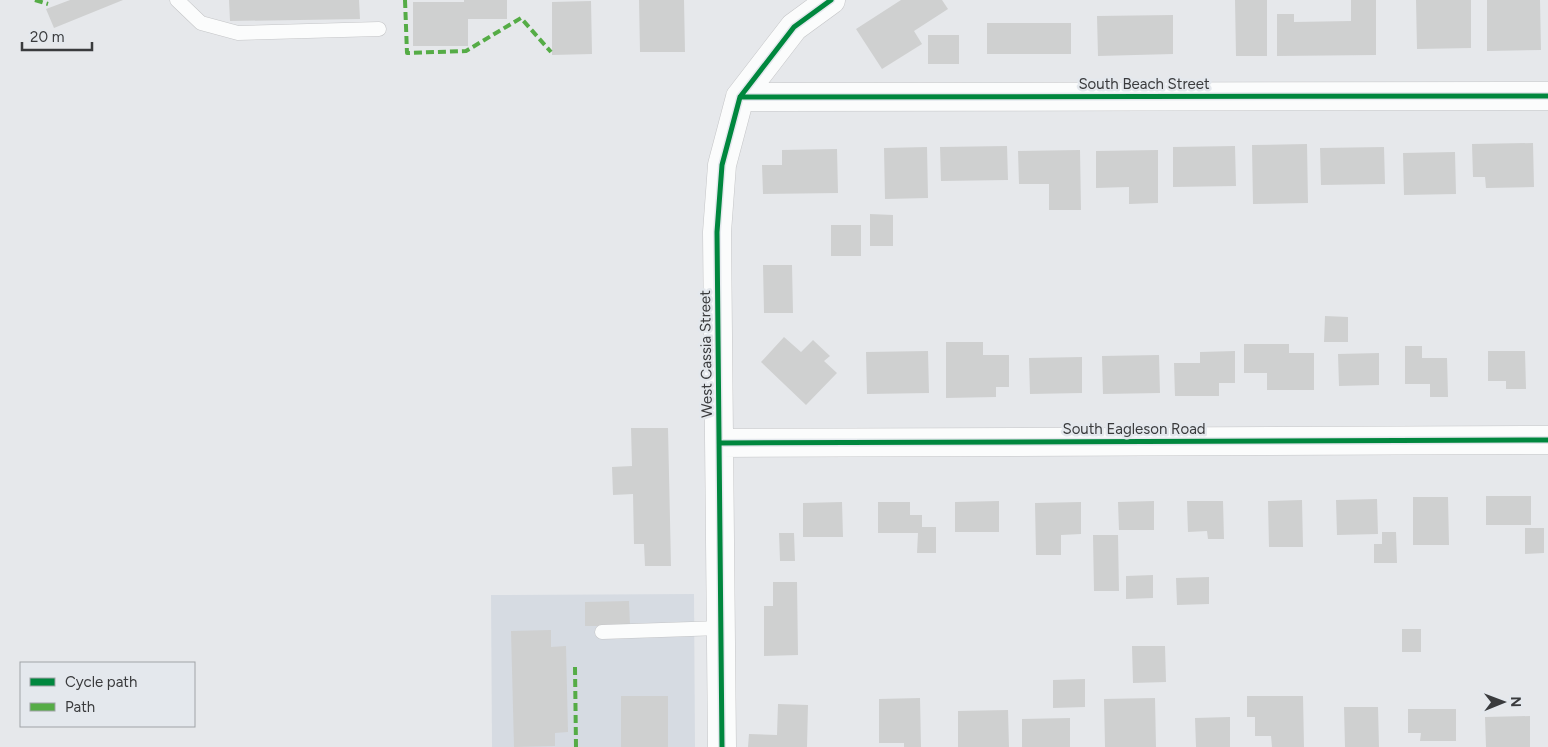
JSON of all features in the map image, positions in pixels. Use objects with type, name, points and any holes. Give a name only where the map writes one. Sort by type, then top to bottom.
[{"type":"street","name":"West Cassia Street","points":[[722,747],[718,223],[722,165],[740,97],[794,27],[831,0]]},
{"type":"street","name":"South Beach Street","points":[[740,97],[1548,96]]},
{"type":"street","name":"South Eagleson Road","points":[[720,443],[1548,440]]},
{"type":"lane","points":[[177,0],[201,23],[238,33],[379,29]]},
{"type":"lane","points":[[602,632],[721,628]]},
{"type":"shaded area","points":[[694,594],[695,747],[492,747],[491,595]]},
{"type":"building","points":[[70,0],[123,0],[54,28],[46,9]]},
{"type":"building","points":[[229,0],[359,0],[360,19],[230,21]]},
{"type":"building","points":[[464,0],[507,0],[507,19],[468,19],[468,46],[413,46],[413,2],[464,2]]},
{"type":"building","points":[[639,0],[684,0],[685,52],[640,52]]},
{"type":"building","points":[[901,0],[942,0],[948,9],[914,31],[922,44],[882,69],[856,29]]},
{"type":"building","points":[[1235,0],[1267,0],[1267,56],[1236,56]]},
{"type":"building","points":[[1351,0],[1376,0],[1376,55],[1277,56],[1277,14],[1294,14],[1294,22],[1351,21]]},
{"type":"building","points":[[1416,0],[1471,0],[1471,48],[1417,49]]},
{"type":"building","points":[[1487,0],[1540,0],[1541,50],[1487,51]]},
{"type":"building","points":[[591,1],[592,54],[552,55],[552,2]]},
{"type":"building","points":[[1173,15],[1173,54],[1098,56],[1097,16]]},
{"type":"building","points":[[987,23],[1071,23],[1071,54],[987,54]]},
{"type":"building","points":[[928,35],[959,35],[959,64],[928,64]]},
{"type":"building","points":[[1533,143],[1534,187],[1486,188],[1485,177],[1473,177],[1472,144]]},
{"type":"building","points":[[1307,144],[1308,203],[1253,204],[1252,145]]},
{"type":"building","points":[[1007,146],[1008,180],[941,181],[940,147]]},
{"type":"building","points":[[1235,146],[1236,186],[1173,187],[1173,147]]},
{"type":"building","points":[[927,147],[928,198],[885,199],[884,148]]},
{"type":"building","points":[[1384,147],[1385,184],[1321,185],[1320,148]]},
{"type":"building","points":[[837,149],[838,193],[763,194],[762,165],[782,165],[782,150]]},
{"type":"building","points":[[1080,150],[1081,210],[1049,210],[1049,184],[1019,184],[1018,151]]},
{"type":"building","points":[[1158,150],[1158,203],[1129,204],[1129,187],[1096,188],[1096,151]]},
{"type":"building","points":[[1455,152],[1456,194],[1404,195],[1403,153]]},
{"type":"building","points":[[870,214],[893,215],[893,246],[870,246]]},
{"type":"building","points":[[831,225],[861,225],[861,256],[831,256]]},
{"type":"building","points":[[763,265],[792,265],[793,313],[764,313]]},
{"type":"building","points":[[1325,316],[1348,317],[1348,342],[1324,342]]},
{"type":"building","points":[[784,337],[801,352],[813,340],[830,356],[824,361],[837,373],[806,405],[761,362]]},
{"type":"building","points":[[946,342],[983,342],[983,355],[1009,355],[1009,387],[996,387],[996,397],[946,398]]},
{"type":"building","points":[[1244,344],[1289,344],[1289,353],[1314,353],[1314,390],[1267,390],[1267,373],[1244,373]]},
{"type":"building","points":[[1405,346],[1422,346],[1422,358],[1447,358],[1448,397],[1430,397],[1430,384],[1405,384]]},
{"type":"building","points":[[928,351],[929,393],[867,394],[866,352]]},
{"type":"building","points":[[1235,351],[1235,383],[1219,383],[1219,396],[1175,396],[1174,363],[1200,363],[1200,352]]},
{"type":"building","points":[[1488,351],[1525,351],[1526,389],[1506,389],[1506,381],[1488,381]]},
{"type":"building","points":[[1379,353],[1379,385],[1339,386],[1338,354]]},
{"type":"building","points":[[1159,355],[1160,393],[1103,394],[1102,356]]},
{"type":"building","points":[[1082,357],[1082,393],[1030,394],[1029,358]]},
{"type":"building","points":[[631,428],[668,428],[671,566],[645,566],[644,544],[634,544],[633,494],[613,495],[612,467],[632,466]]},
{"type":"building","points":[[1486,496],[1531,496],[1531,525],[1486,525]]},
{"type":"building","points":[[1413,497],[1448,497],[1449,545],[1413,545]]},
{"type":"building","points":[[1377,499],[1378,534],[1337,535],[1336,500]]},
{"type":"building","points":[[1302,500],[1303,547],[1269,547],[1268,501]]},
{"type":"building","points":[[999,501],[999,532],[955,532],[955,502]]},
{"type":"building","points":[[1154,501],[1154,530],[1119,530],[1118,502]]},
{"type":"building","points":[[1187,501],[1223,501],[1224,539],[1208,539],[1207,531],[1188,532]]},
{"type":"building","points":[[842,502],[843,537],[803,537],[803,503]]},
{"type":"building","points":[[878,502],[910,502],[910,515],[922,515],[922,527],[936,527],[936,553],[917,553],[918,533],[878,533]]},
{"type":"building","points":[[1081,502],[1081,534],[1061,535],[1061,555],[1036,555],[1035,503]]},
{"type":"building","points":[[1525,528],[1544,528],[1544,553],[1525,554]]},
{"type":"building","points":[[1382,532],[1396,532],[1397,563],[1374,563],[1374,544],[1382,544]]},
{"type":"building","points":[[779,533],[794,533],[795,561],[780,561]]},
{"type":"building","points":[[1093,535],[1118,535],[1119,591],[1094,591]]},
{"type":"building","points":[[1153,575],[1153,598],[1126,599],[1126,576]]},
{"type":"building","points":[[1209,577],[1209,604],[1177,605],[1176,578]]},
{"type":"building","points":[[773,582],[797,582],[798,655],[764,656],[764,606],[773,606]]},
{"type":"building","points":[[629,601],[630,626],[585,626],[585,602]]},
{"type":"building","points":[[1402,629],[1421,629],[1421,652],[1402,652]]},
{"type":"building","points":[[551,630],[551,647],[566,646],[568,732],[555,733],[555,746],[514,747],[511,631]]},
{"type":"building","points":[[1132,646],[1165,646],[1166,682],[1133,683]]},
{"type":"building","points":[[1085,679],[1085,707],[1053,708],[1053,680]]},
{"type":"building","points":[[621,696],[668,696],[668,747],[621,747]]},
{"type":"building","points":[[1247,696],[1303,696],[1304,747],[1272,747],[1271,736],[1255,736],[1255,717],[1247,717]]},
{"type":"building","points":[[920,698],[921,747],[904,747],[904,743],[879,743],[879,699]]},
{"type":"building","points":[[1155,698],[1156,747],[1105,747],[1104,699]]},
{"type":"building","points":[[778,704],[808,705],[807,747],[748,747],[749,734],[777,735]]},
{"type":"building","points":[[1344,707],[1378,707],[1379,747],[1345,747]]},
{"type":"building","points":[[1408,709],[1456,709],[1456,741],[1420,741],[1421,733],[1408,733]]},
{"type":"building","points":[[1008,710],[1009,747],[958,747],[958,711]]},
{"type":"building","points":[[1530,716],[1530,747],[1486,747],[1485,717]]},
{"type":"building","points":[[1230,717],[1230,747],[1196,747],[1195,718]]},
{"type":"building","points":[[1070,718],[1070,747],[1022,747],[1022,719]]},
{"type":"marked path","points":[[35,0],[48,4]]},
{"type":"marked path","points":[[405,0],[407,53],[466,51],[521,18],[551,52]]},
{"type":"marked path","points":[[575,667],[576,747]]},
{"type":"cycle path","points":[[722,747],[717,232],[722,165],[740,97],[794,27],[831,0]]},
{"type":"cycle path","points":[[740,97],[1548,96]]},
{"type":"cycle path","points":[[720,443],[1548,440]]}]
